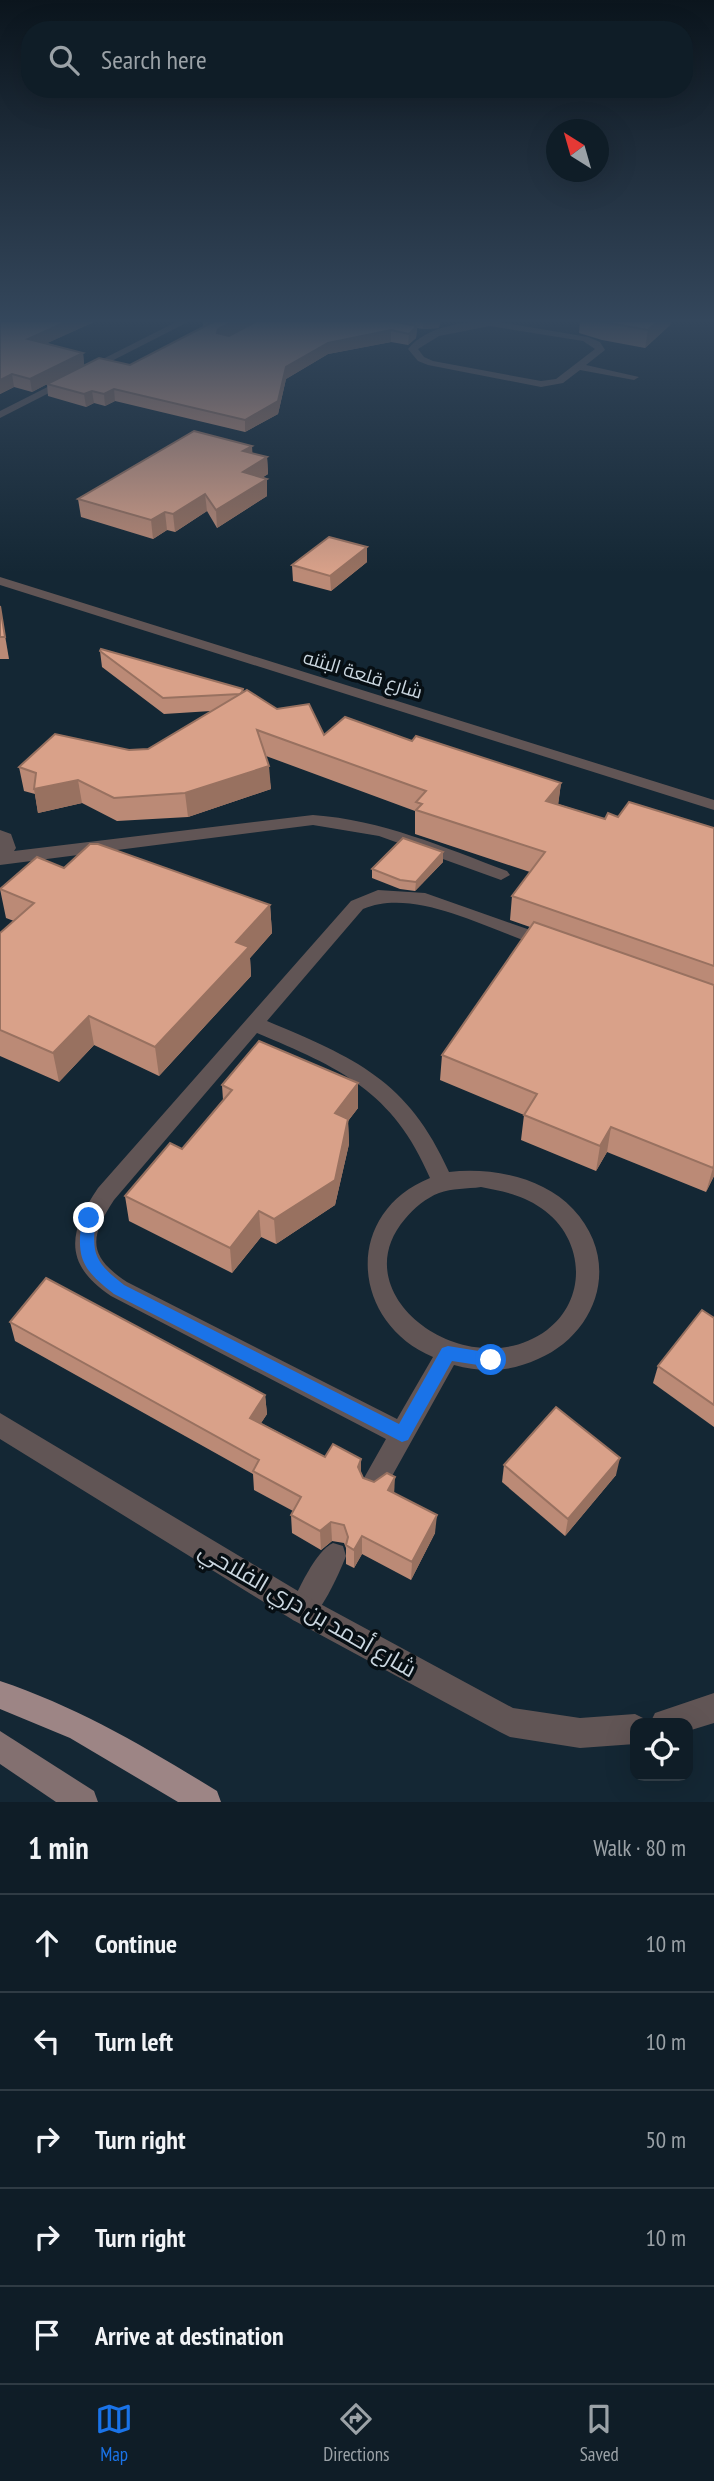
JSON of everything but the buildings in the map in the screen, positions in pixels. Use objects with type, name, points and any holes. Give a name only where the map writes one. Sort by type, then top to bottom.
[{"type":"main road","points":[[0,1695],[32,1704],[96,1737],[206,1802]]},
{"type":"street","points":[[0,415],[19,405]]},
{"type":"street","name":"شارع قلعة البثنه","points":[[0,581],[714,804]]},
{"type":"street","points":[[1,859],[313,820],[334,820],[375,830],[501,875]]},
{"type":"street","points":[[0,835],[5,838],[8,848],[1,859]]},
{"type":"street","points":[[402,1434],[119,1289],[96,1271],[85,1245],[89,1218],[106,1194],[357,905],[378,896],[425,899],[569,950]]},
{"type":"street","points":[[253,1023],[341,1060],[369,1078],[394,1099],[415,1124],[431,1151],[443,1182]]},
{"type":"street","points":[[481,1178],[519,1186],[553,1204],[578,1232],[589,1266],[585,1301],[566,1331],[533,1353],[491,1360],[448,1353],[409,1331],[384,1299],[376,1262],[385,1227],[409,1199],[443,1182],[481,1178]]},
{"type":"street","points":[[373,1485],[448,1353]]},
{"type":"street","name":"شارع أحمد بن دري الفلاحي","points":[[0,1425],[303,1610],[510,1721],[580,1733],[630,1729]]},
{"type":"street","points":[[303,1610],[333,1556]]},
{"type":"street","points":[[680,1718],[714,1707]]},
{"type":"street","points":[[0,1746],[83,1802]]},
{"type":"route","points":[[89,1218],[85,1245],[96,1271],[119,1289],[402,1434],[448,1353],[491,1360]]}]
